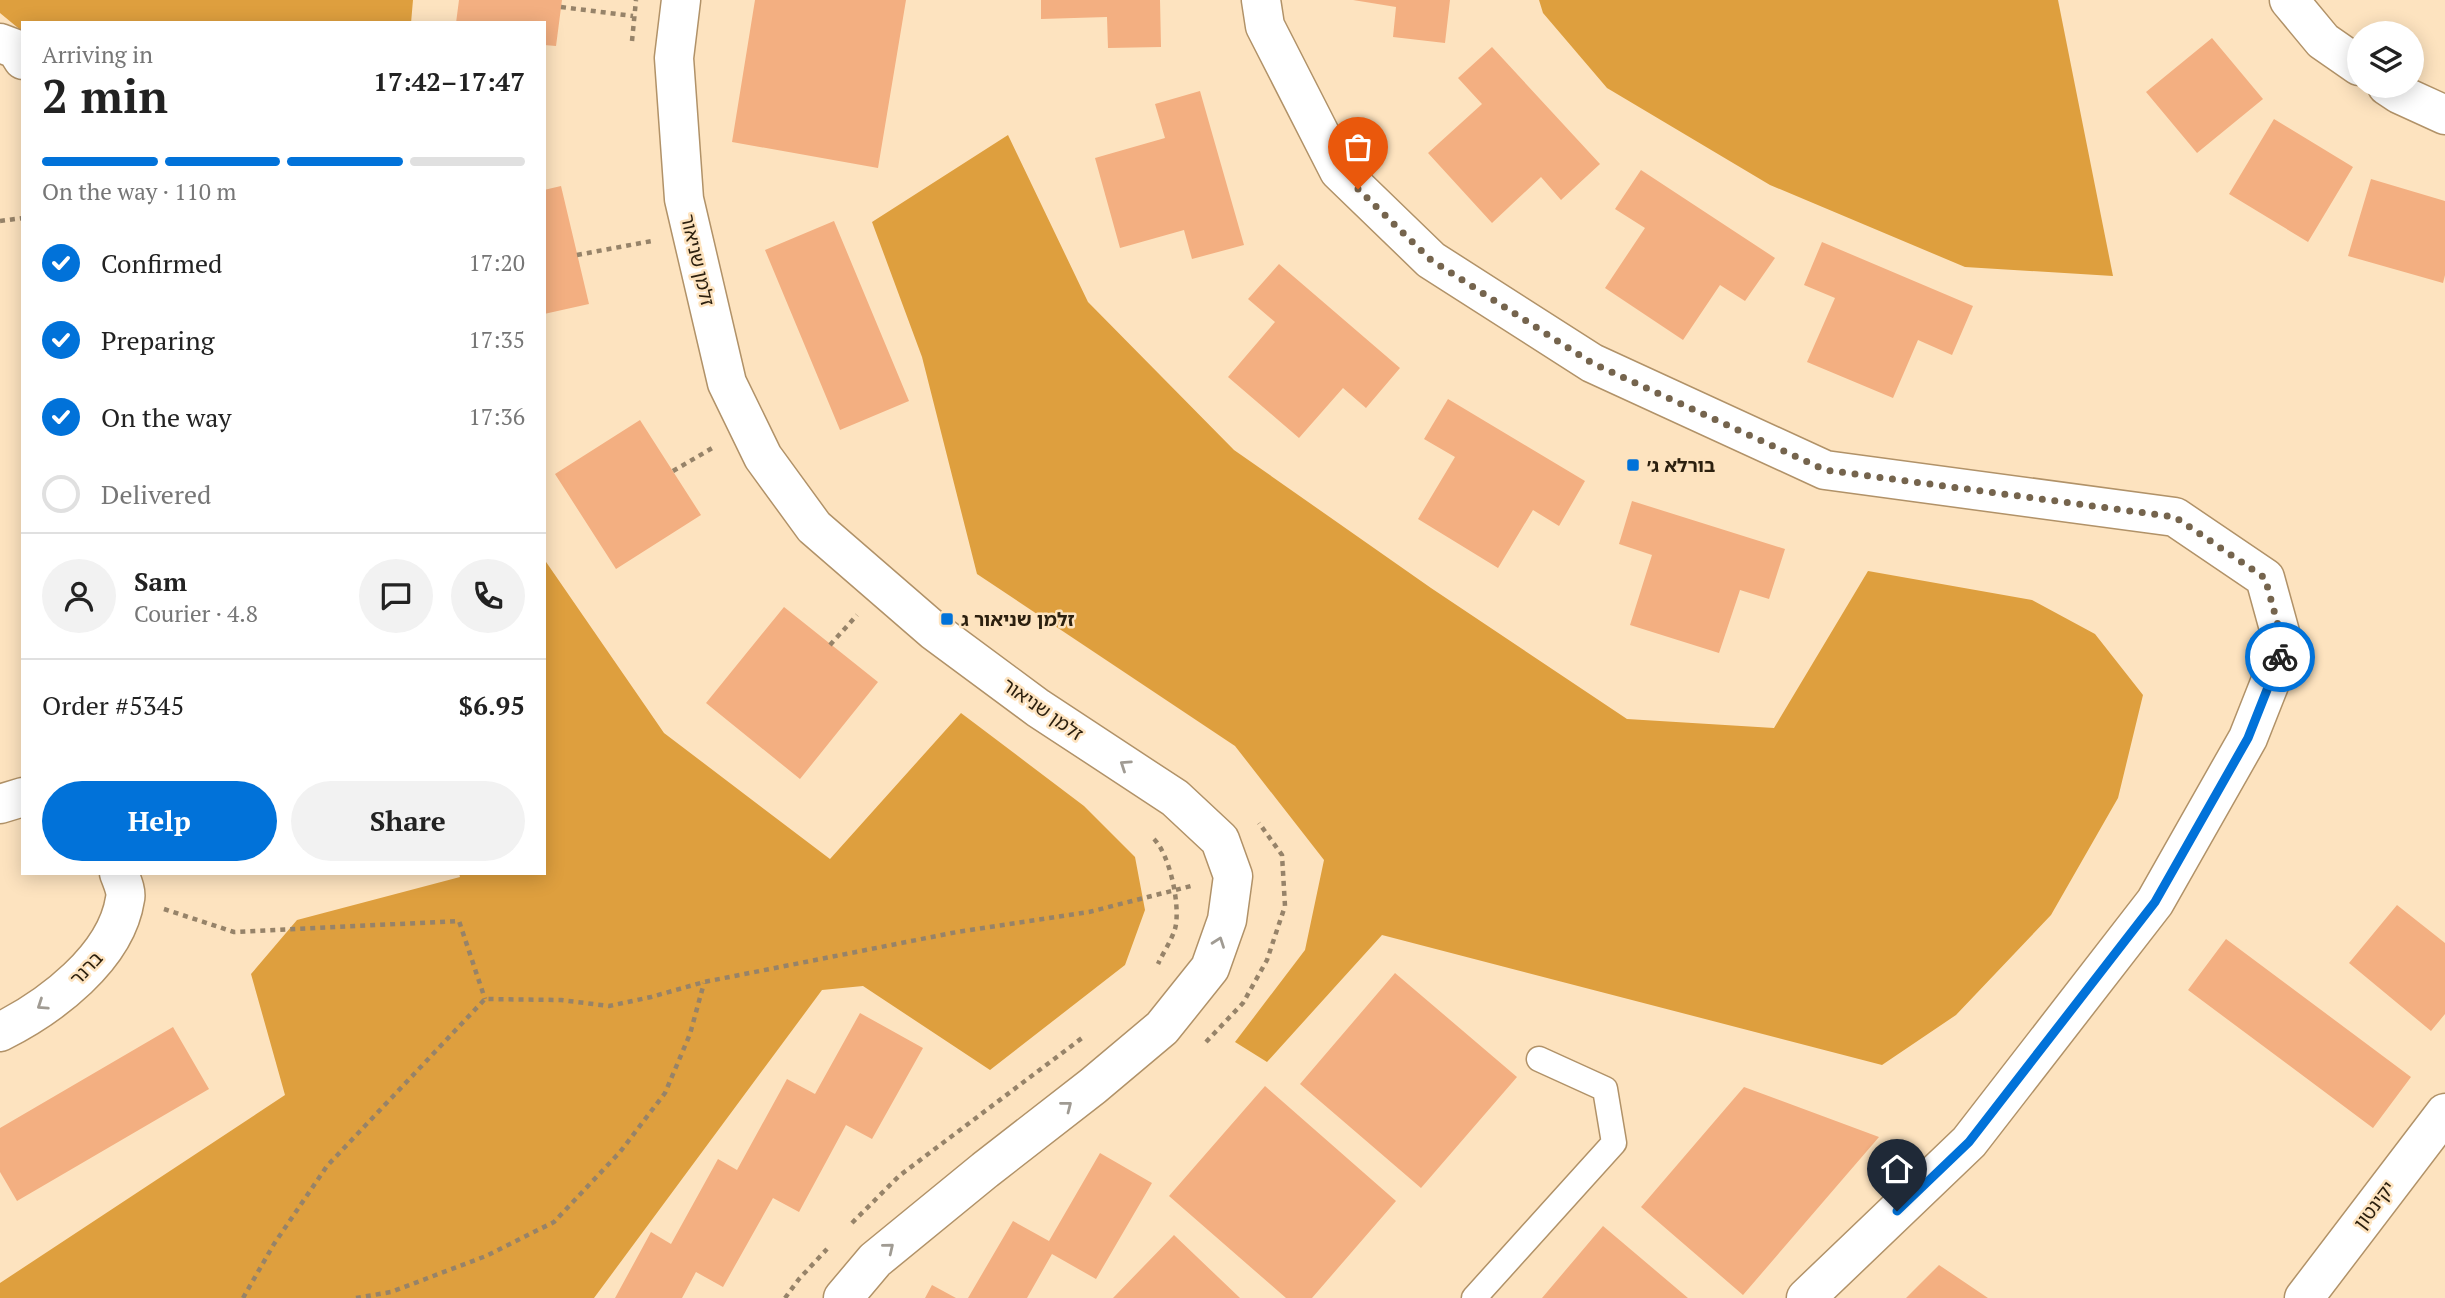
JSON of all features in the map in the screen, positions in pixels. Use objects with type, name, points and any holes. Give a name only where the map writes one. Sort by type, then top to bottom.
[{"type":"street","name":"זלמן שניאור","points":[[681,0],[674,58],[684,199],[727,383],[763,457],[814,527],[934,631],[1038,708],[1175,798],[1220,839],[1233,876],[1227,920],[1210,968],[1163,1028],[875,1260],[843,1298]]},
{"type":"street","points":[[1261,0],[1265,26],[1339,171],[1431,260],[1592,363],[1825,470],[2175,517],[2265,578],[2284,647],[2248,738],[2155,902],[1969,1142],[1806,1298]]},
{"type":"street","points":[[2289,0],[2323,41],[2347,58]]},
{"type":"street","points":[[0,43],[16,49],[21,57]]},
{"type":"street","points":[[2409,98],[2445,115]]},
{"type":"street","points":[[0,804],[21,798]]},
{"type":"street","name":"ברנר","points":[[0,1031],[76,982],[111,940],[123,885]]},
{"type":"street","name":"יקינטון","points":[[2304,1298],[2445,1113]]},
{"type":"lane","points":[[1474,1298],[1615,1143],[1605,1089],[1539,1059]]},
{"type":"path","points":[[633,54],[633,16],[636,0]]},
{"type":"path","points":[[561,8],[633,16]]},
{"type":"path","points":[[0,221],[21,218]]},
{"type":"path","points":[[577,255],[653,241],[651,228]]},
{"type":"path","points":[[673,471],[721,443]]},
{"type":"path","points":[[830,645],[864,606]]},
{"type":"path","points":[[1153,837],[1160,845],[1175,890],[1175,928],[1153,973]]},
{"type":"path","points":[[243,1298],[274,1244],[327,1166],[485,999],[561,1000],[609,1006],[651,998],[705,982],[957,932],[1089,912],[1233,876]]},
{"type":"path","points":[[123,885],[234,932],[458,920],[485,999]]},
{"type":"path","points":[[356,1298],[390,1295],[486,1256],[554,1222],[620,1152],[665,1093],[690,1034],[705,982]]},
{"type":"path","points":[[844,1231],[899,1176],[1086,1035]]},
{"type":"path","points":[[785,1298],[835,1241]]},
{"type":"shaded area","points":[[0,0],[413,0],[411,21],[21,21],[21,30],[0,13]]},
{"type":"shaded area","points":[[1539,0],[2058,0],[2113,276],[1965,267],[1770,185],[1607,88],[1543,13]]},
{"type":"shaded area","points":[[1008,135],[1088,302],[1234,450],[1431,588],[1627,719],[1774,728],[1868,571],[2032,600],[2095,634],[2143,695],[2118,798],[2051,915],[1956,1015],[1882,1065],[1382,935],[1267,1062],[1235,1042],[1305,950],[1324,860],[1235,746],[977,574],[922,357],[872,222]]},
{"type":"shaded area","points":[[546,562],[664,733],[830,859],[961,713],[1084,806],[1135,857],[1145,910],[1125,965],[990,1070],[863,986],[822,990],[594,1298],[0,1298],[0,1283],[285,1095],[251,974],[297,920],[460,877],[546,875]]},
{"type":"building","points":[[459,0],[562,0],[556,46],[546,45],[546,21],[456,21]]},
{"type":"building","points":[[755,0],[906,0],[878,168],[732,142]]},
{"type":"building","points":[[1041,0],[1160,0],[1161,47],[1108,48],[1107,17],[1041,19]]},
{"type":"building","points":[[1353,0],[1450,0],[1445,43],[1393,37],[1396,7]]},
{"type":"building","points":[[2212,38],[2263,99],[2197,153],[2146,92]]},
{"type":"building","points":[[1492,47],[1600,164],[1561,200],[1541,177],[1492,223],[1428,153],[1482,104],[1458,78]]},
{"type":"building","points":[[1200,91],[1244,245],[1192,259],[1184,230],[1120,248],[1095,158],[1165,138],[1155,104]]},
{"type":"building","points":[[2274,119],[2353,167],[2308,242],[2229,194]]},
{"type":"building","points":[[1641,170],[1775,258],[1745,301],[1720,285],[1683,340],[1605,288],[1645,228],[1615,209]]},
{"type":"building","points":[[2371,179],[2445,201],[2443,283],[2348,256]]},
{"type":"building","points":[[561,186],[589,304],[546,314],[546,190]]},
{"type":"building","points":[[834,221],[909,401],[840,430],[765,250]]},
{"type":"building","points":[[1822,242],[1973,306],[1952,355],[1918,340],[1893,398],[1807,362],[1835,298],[1804,285]]},
{"type":"building","points":[[1279,264],[1400,368],[1366,408],[1343,388],[1299,438],[1228,377],[1275,322],[1248,299]]},
{"type":"building","points":[[1448,399],[1585,481],[1559,526],[1533,510],[1498,568],[1418,519],[1455,457],[1424,439]]},
{"type":"building","points":[[640,420],[701,515],[616,569],[555,474]]},
{"type":"building","points":[[1632,501],[1785,549],[1769,599],[1740,590],[1719,653],[1630,625],[1652,555],[1619,544]]},
{"type":"building","points":[[784,607],[878,682],[800,779],[706,703]]},
{"type":"building","points":[[2397,905],[2445,943],[2445,1014],[2431,1031],[2349,963]]},
{"type":"building","points":[[2226,939],[2411,1077],[2373,1128],[2188,990]]},
{"type":"building","points":[[1395,973],[1517,1077],[1421,1188],[1300,1084]]},
{"type":"building","points":[[860,1013],[923,1048],[872,1139],[846,1125],[799,1212],[773,1198],[723,1287],[696,1272],[682,1298],[615,1298],[651,1232],[671,1244],[718,1159],[737,1170],[787,1079],[815,1094]]},
{"type":"building","points":[[173,1027],[209,1089],[17,1201],[0,1172],[0,1128]]},
{"type":"building","points":[[1265,1086],[1396,1201],[1312,1298],[1286,1298],[1169,1196]]},
{"type":"building","points":[[1744,1087],[1879,1137],[1743,1295],[1641,1207]]},
{"type":"building","points":[[1100,1153],[1152,1183],[1096,1279],[1052,1254],[1027,1298],[968,1298],[1013,1221],[1049,1241]]},
{"type":"building","points":[[1603,1226],[1688,1298],[1542,1298]]},
{"type":"building","points":[[1174,1235],[1240,1298],[1113,1298]]},
{"type":"building","points":[[1939,1265],[1988,1298],[1906,1298]]},
{"type":"building","points":[[932,1285],[956,1298],[925,1298]]},
{"type":"way so far","points":[[1358,189],[1431,260],[1592,363],[1825,470],[2175,517],[2265,578],[2284,647],[2280,657]]},
{"type":"place","name":"בורלא ג׳","points":[[1633,465]]},
{"type":"place","name":"זלמן שניאור ג","points":[[947,619]]},
{"type":"route","points":[[1897,1211],[1969,1142],[2155,902],[2248,738],[2280,657]]}]
